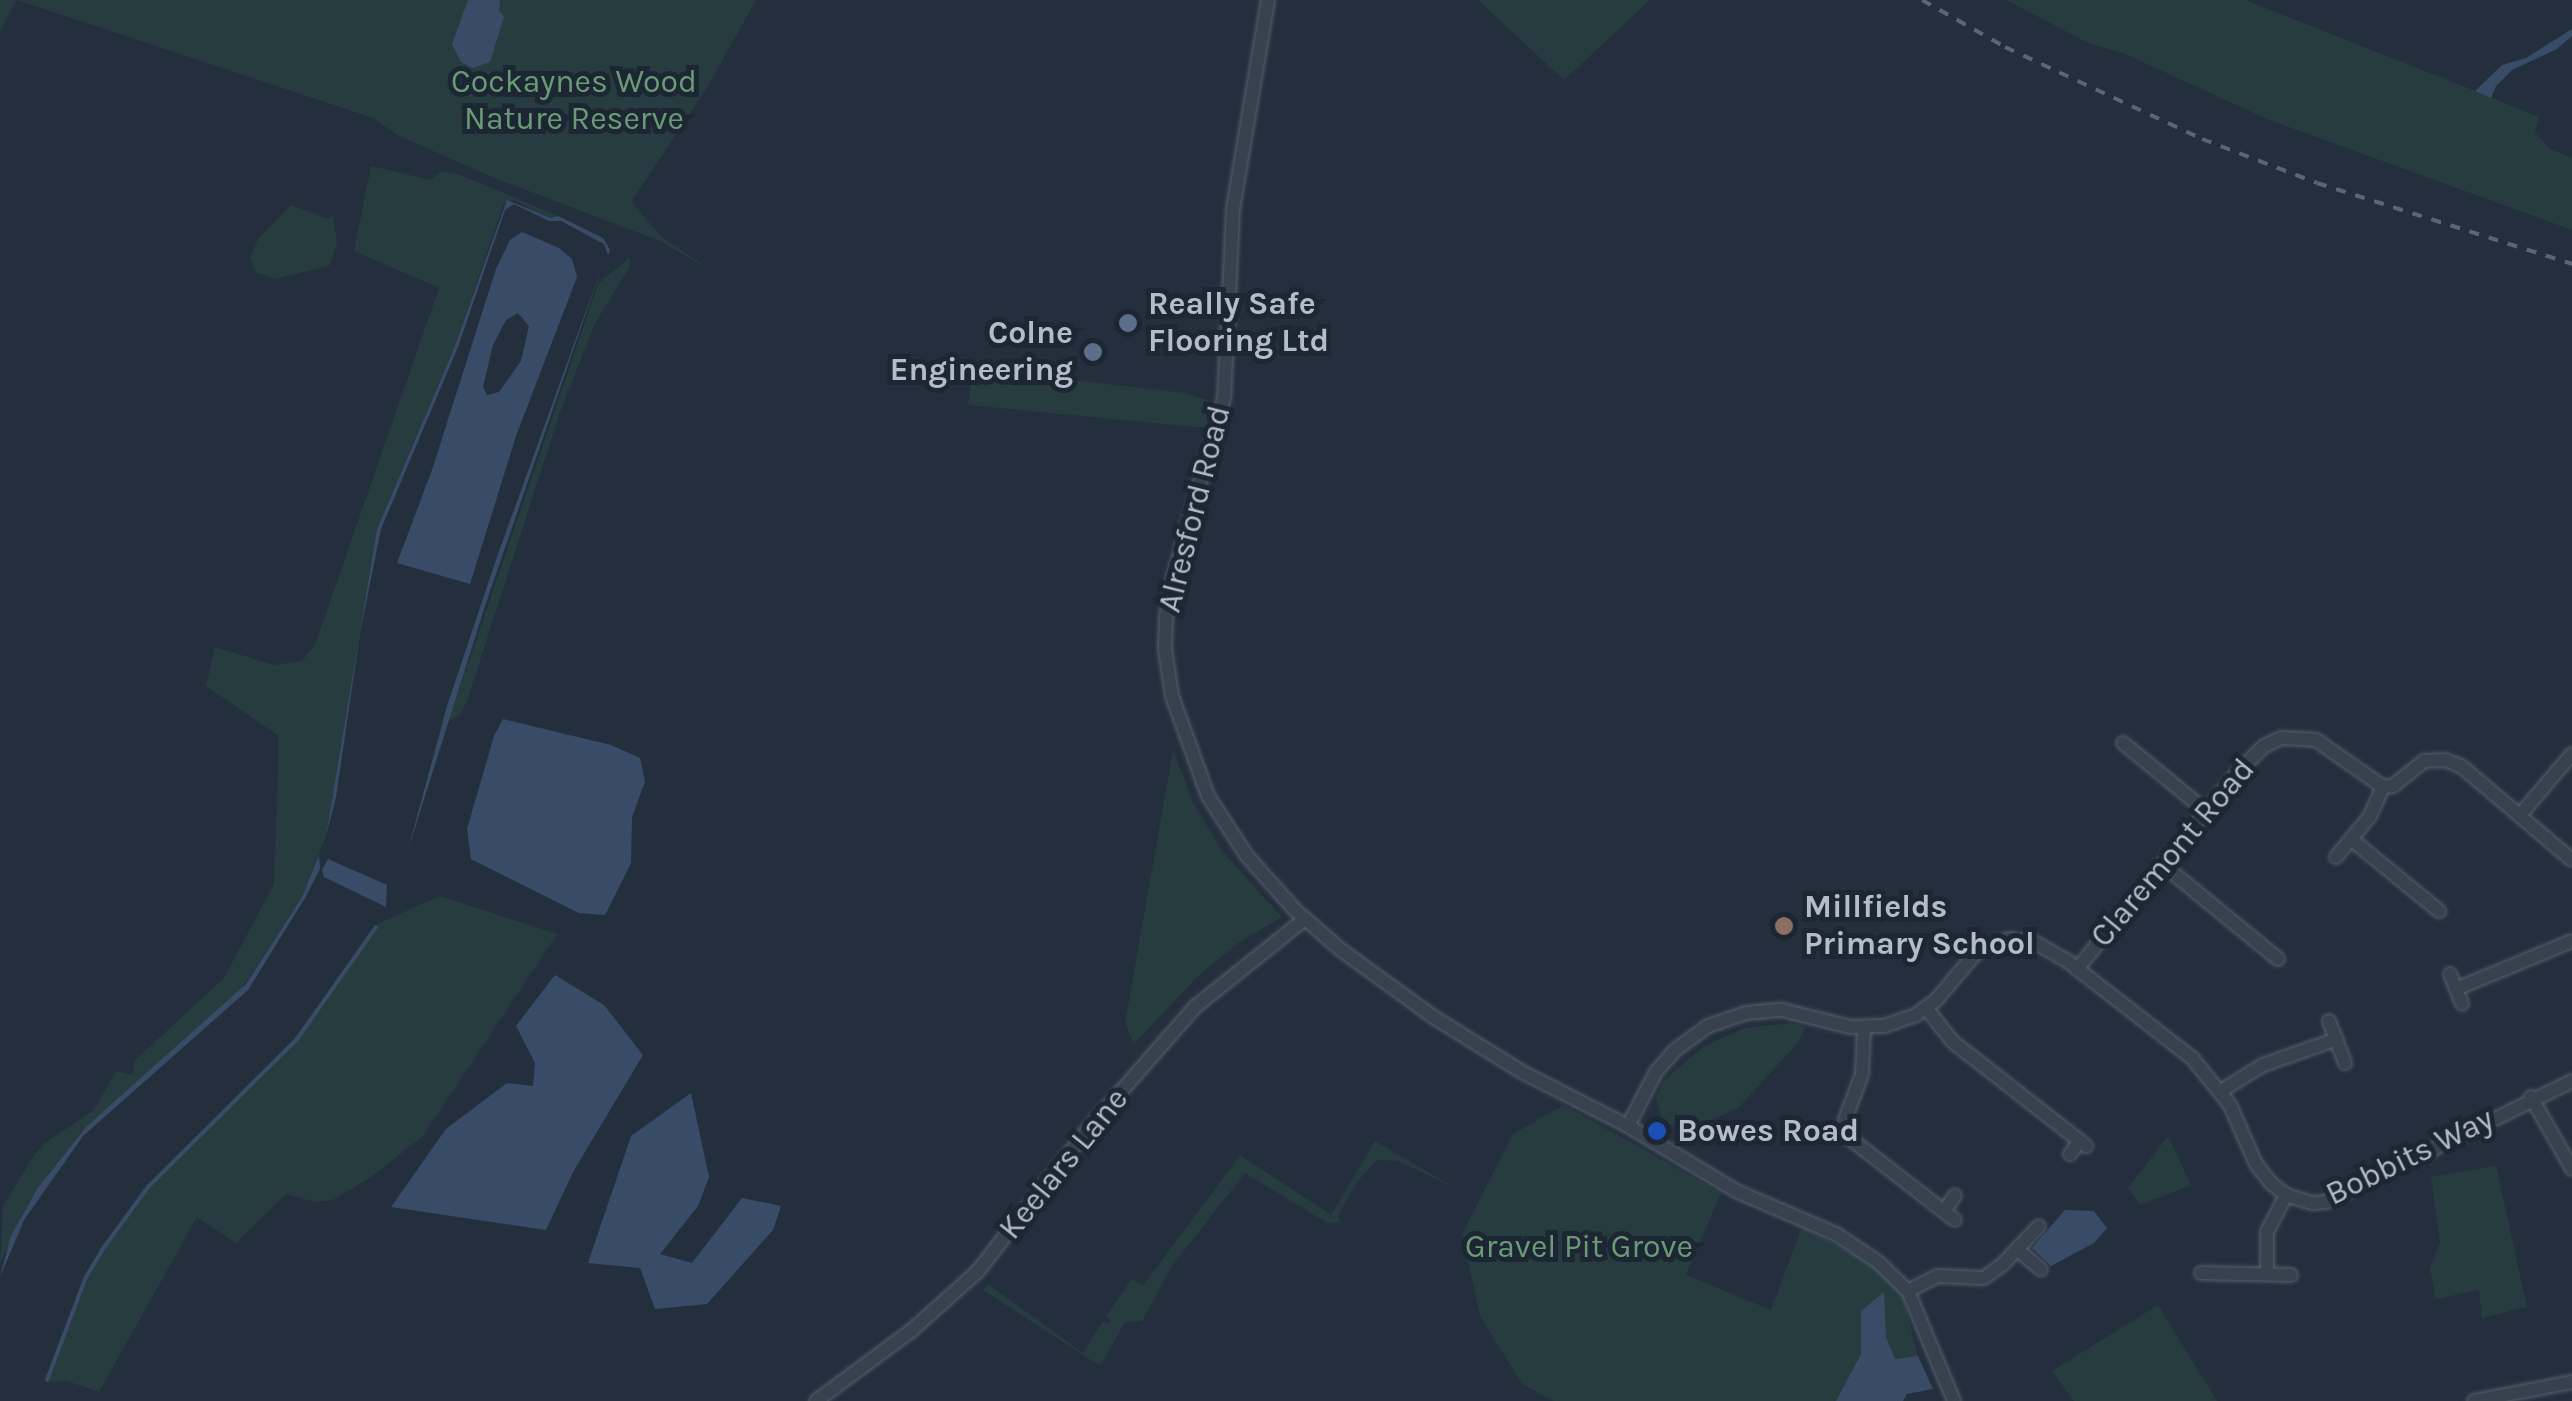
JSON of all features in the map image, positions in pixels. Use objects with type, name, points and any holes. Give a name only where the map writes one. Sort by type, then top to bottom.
[{"type":"street","name":"Alresford Road","points":[[1268,0],[1233,210],[1224,398],[1173,578],[1165,649],[1181,727],[1208,796],[1247,856],[1305,919],[1456,1032],[1552,1089],[1628,1126],[1736,1191],[1836,1234],[1878,1262],[1908,1291]]},
{"type":"street","name":"Claremont Road","points":[[2077,968],[2264,746],[2281,738],[2316,740],[2383,787]]},
{"type":"street","points":[[2127,751],[2206,811]]},
{"type":"street","points":[[2520,816],[2572,754]]},
{"type":"street","points":[[2336,856],[2370,816],[2383,787],[2392,786],[2424,761],[2445,760],[2461,766],[2572,860]]},
{"type":"street","points":[[2351,839],[2438,911]]},
{"type":"street","points":[[2162,864],[2276,953]]},
{"type":"street","points":[[2395,897],[2406,884]]},
{"type":"street","name":"Keelars Lane","points":[[816,1401],[911,1331],[978,1271],[1088,1130],[1195,1007],[1305,919]]},
{"type":"street","points":[[2456,989],[2572,941]]},
{"type":"street","points":[[1628,1126],[1656,1072],[1674,1051],[1708,1026],[1745,1013],[1782,1010],[1864,1028],[1902,1021],[1926,1008],[1976,953],[1994,942],[2036,943],[2077,968],[2192,1058],[2221,1092],[2263,1066],[2337,1039]]},
{"type":"street","points":[[2450,974],[2462,1004]]},
{"type":"street","points":[[1926,1008],[1953,1042],[2083,1144],[2070,1154]]},
{"type":"street","points":[[2329,1020],[2345,1063]]},
{"type":"street","points":[[1864,1028],[1862,1074],[1845,1120],[1848,1137],[1950,1216],[1955,1196]]},
{"type":"street","name":"Bobbits Way","points":[[2221,1092],[2256,1164],[2286,1195],[2314,1203],[2326,1202],[2532,1097],[2572,1081]]},
{"type":"street","points":[[2532,1097],[2572,1167]]},
{"type":"street","points":[[2266,1272],[2267,1232],[2286,1195]]},
{"type":"street","points":[[1954,1401],[1908,1291],[1936,1276],[1984,1278],[2040,1226]]},
{"type":"street","points":[[2018,1250],[2041,1269]]},
{"type":"street","points":[[2209,1268],[2291,1275]]},
{"type":"street","points":[[2474,1401],[2572,1382]]},
{"type":"green space","points":[[0,0],[17,0],[0,31]]},
{"type":"green space","name":"Cockaynes Wood Nature Reserve","points":[[17,0],[756,0],[708,86],[631,202],[663,238],[716,273],[660,241],[490,176],[397,135],[373,118]]},
{"type":"green space","points":[[1478,0],[1650,0],[1564,80]]},
{"type":"green space","points":[[2006,0],[2245,0],[2458,84],[2539,117],[2535,132],[2550,149],[2572,158],[2572,230],[2267,119],[2123,53],[2090,44]]},
{"type":"green space","points":[[371,166],[431,180],[441,171],[458,174],[558,216],[551,218],[514,200],[504,203],[453,351],[377,528],[326,836],[302,897],[240,991],[82,1132],[30,1200],[0,1264],[3,1206],[34,1155],[94,1110],[116,1071],[132,1075],[135,1060],[224,978],[274,884],[279,736],[206,686],[215,647],[274,665],[302,661],[315,645],[439,288],[354,251]]},
{"type":"green space","points":[[291,205],[329,219],[333,215],[337,243],[329,266],[274,279],[256,272],[250,258],[258,239]]},
{"type":"green space","points":[[630,257],[629,268],[595,323],[559,415],[467,701],[460,715],[448,722],[598,284]]},
{"type":"green space","points":[[973,369],[1185,393],[1210,401],[1206,428],[968,405]]},
{"type":"green space","points":[[1173,750],[1193,802],[1222,851],[1282,917],[1238,943],[1197,977],[1134,1044],[1125,1023]]},
{"type":"green space","points":[[440,896],[557,934],[422,1137],[371,1177],[333,1200],[315,1202],[286,1194],[236,1243],[197,1217],[99,1392],[67,1381],[47,1382],[88,1272],[148,1187],[297,1039],[375,925]]},
{"type":"green space","points":[[1792,1023],[1806,1027],[1797,1044],[1738,1108],[1703,1124],[1667,1125],[1662,1119],[1656,1098],[1664,1080],[1703,1047],[1744,1028]]},
{"type":"green space","name":"Gravel Pit Grove","points":[[1564,1105],[1721,1193],[1686,1275],[1771,1310],[1802,1227],[1879,1267],[1903,1296],[1918,1356],[1895,1360],[1886,1337],[1883,1293],[1861,1311],[1861,1354],[1836,1401],[1553,1401],[1522,1384],[1480,1316],[1462,1234],[1513,1134]]},
{"type":"green space","points":[[2168,1136],[2191,1185],[2140,1205],[2128,1188]]},
{"type":"green space","points":[[1375,1141],[1457,1189],[1398,1161],[1377,1160],[1357,1182],[1338,1216],[1341,1222],[1329,1224],[1245,1173],[1172,1266],[1142,1321],[1125,1322],[1100,1366],[983,1290],[988,1284],[1083,1353],[1103,1321],[1108,1324],[1111,1320],[1106,1316],[1132,1279],[1143,1286],[1240,1155],[1331,1215]]},
{"type":"green space","points":[[2496,1166],[2527,1307],[2482,1318],[2479,1290],[2436,1299],[2430,1269],[2440,1242],[2431,1177]]},
{"type":"green space","points":[[2158,1305],[2217,1401],[2074,1401],[2052,1371]]},
{"type":"water","points":[[468,0],[500,0],[499,11],[504,17],[490,62],[473,68],[461,62],[452,44]]},
{"type":"water","points":[[2572,29],[2572,36],[2557,49],[2512,70],[2496,86],[2491,98],[2475,91],[2502,65],[2526,58]]},
{"type":"water","points":[[507,200],[551,218],[558,216],[603,238],[610,250],[608,255],[604,244],[561,221],[549,221],[514,204],[505,210],[458,347],[381,529],[326,836],[377,529],[453,351]]},
{"type":"water","points":[[522,232],[559,248],[572,259],[577,277],[516,436],[470,584],[397,563],[432,470],[496,269],[510,240]],"holes":[[[518,313],[529,326],[521,361],[499,392],[487,395],[483,387],[493,345],[506,320]]]},
{"type":"water","points":[[604,261],[486,603],[408,850],[447,706]]},
{"type":"water","points":[[503,719],[611,745],[640,758],[645,782],[632,817],[631,863],[605,915],[579,913],[471,859],[467,829],[494,736]]},
{"type":"water","points":[[319,855],[320,869],[305,898],[248,990],[83,1136],[24,1220],[0,1277],[11,1236],[37,1189],[87,1126],[246,984],[302,897]]},
{"type":"water","points":[[328,859],[387,885],[386,907],[324,877],[322,870]]},
{"type":"water","points":[[555,975],[604,1005],[643,1055],[573,1172],[546,1230],[391,1207],[446,1129],[507,1083],[533,1086],[535,1063],[516,1026]]},
{"type":"water","points":[[691,1093],[709,1177],[698,1206],[660,1254],[692,1263],[742,1198],[781,1206],[773,1230],[707,1304],[655,1309],[640,1268],[588,1263],[631,1136]]},
{"type":"water","points":[[2065,1210],[2094,1211],[2107,1228],[2094,1243],[2051,1266],[2032,1248]]},
{"type":"water","points":[[1884,1292],[1886,1337],[1895,1359],[1918,1356],[1933,1389],[1907,1394],[1903,1401],[1836,1401],[1861,1354],[1861,1311]]},
{"type":"waterway","points":[[47,1380],[86,1277],[102,1250],[148,1187],[297,1039],[376,927]]},
{"type":"railway","points":[[1922,0],[2005,47],[2202,139],[2317,183],[2572,264]]},
{"type":"place","name":"Really Safe Flooring Ltd","points":[[1128,323]]},
{"type":"place","name":"Colne Engineering","points":[[1093,352]]},
{"type":"place","name":"Millfields Primary School","points":[[1784,926]]},
{"type":"place","name":"Bowes Road","points":[[1657,1131]]}]
